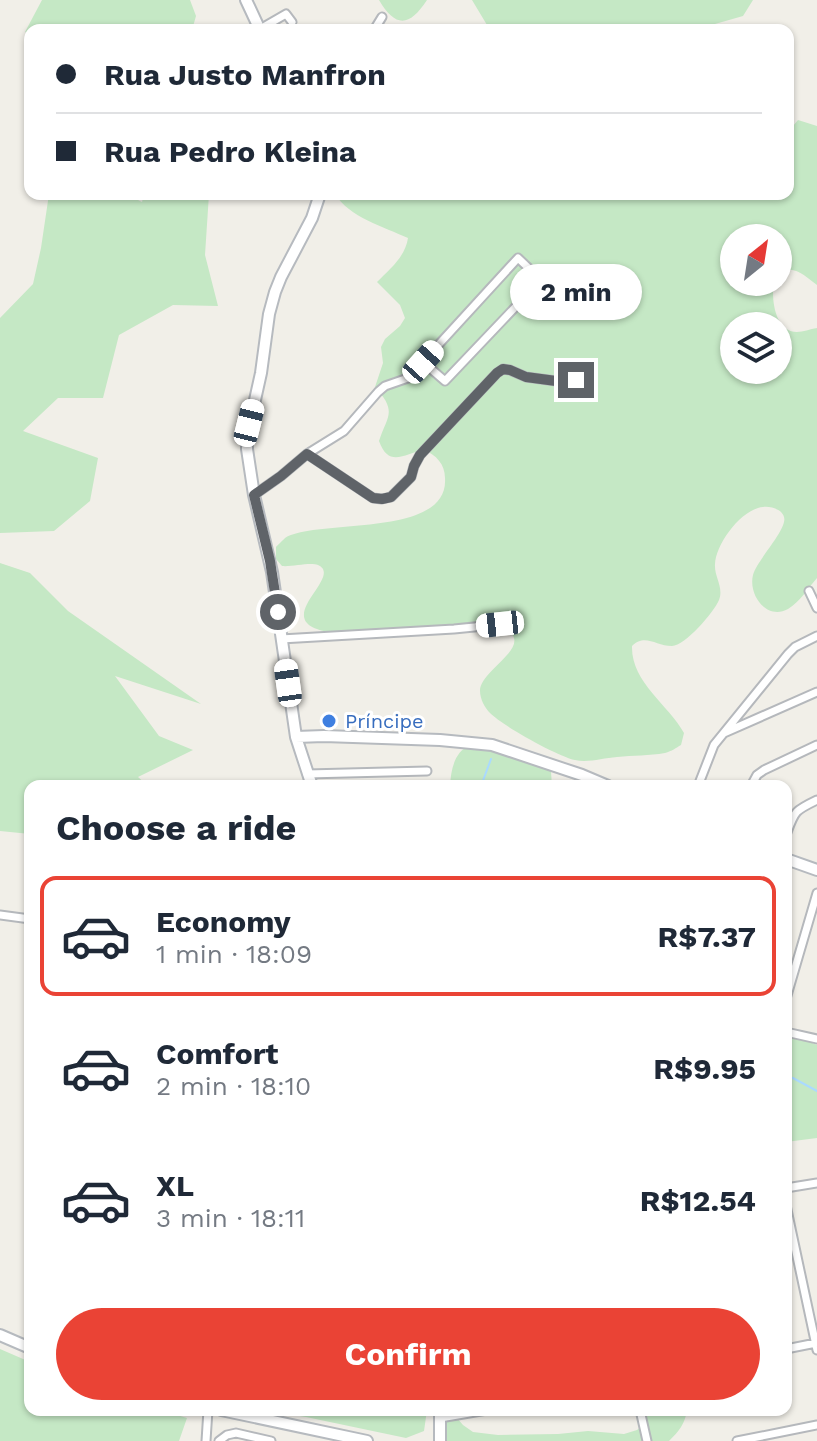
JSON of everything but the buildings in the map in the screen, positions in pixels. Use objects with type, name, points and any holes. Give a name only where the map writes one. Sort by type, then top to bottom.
[{"type":"main road","points":[[246,0],[257,24]]},
{"type":"main road","points":[[310,780],[296,737],[270,561],[254,495],[247,436],[265,352],[269,314],[281,277],[318,200]]},
{"type":"main road","points":[[296,737],[440,740],[492,745],[592,780]]},
{"type":"main road","points":[[792,861],[817,870]]},
{"type":"main road","points":[[0,1335],[24,1345]]},
{"type":"main road","points":[[249,1416],[367,1441]]},
{"type":"street","points":[[270,24],[286,14],[292,22]]},
{"type":"street","points":[[378,24],[382,17]]},
{"type":"street","points":[[254,495],[307,454],[348,428],[385,386],[408,378],[518,258],[541,280],[445,381],[423,362]]},
{"type":"street","points":[[307,454],[373,498],[391,497],[411,477],[420,455],[503,369],[526,377],[571,383],[588,368]]},
{"type":"street","points":[[809,591],[817,608]]},
{"type":"street","points":[[281,639],[514,623]]},
{"type":"street","points":[[700,780],[710,752],[723,734],[788,654],[817,636]]},
{"type":"street","points":[[723,734],[817,692]]},
{"type":"street","points":[[754,780],[764,770],[817,745]]},
{"type":"street","points":[[307,774],[427,771]]},
{"type":"street","points":[[792,817],[799,809],[817,800]]},
{"type":"street","points":[[792,978],[817,893]]},
{"type":"street","points":[[0,915],[24,918]]},
{"type":"street","points":[[792,1033],[817,1039]]},
{"type":"street","points":[[792,1187],[817,1183]]},
{"type":"street","points":[[792,1233],[816,1347],[792,1349]]},
{"type":"street","points":[[792,1268],[799,1266]]},
{"type":"street","points":[[206,1441],[208,1416]]},
{"type":"street","points":[[439,1428],[471,1416]]},
{"type":"street","points":[[641,1416],[647,1441]]},
{"type":"street","points":[[737,1441],[817,1425]]},
{"type":"street","points":[[219,1441],[236,1433],[271,1441]]},
{"type":"green space","points":[[42,0],[190,0],[196,16],[194,24],[29,24]]},
{"type":"green space","points":[[379,0],[427,0],[415,15],[403,21],[391,16]]},
{"type":"green space","points":[[472,0],[753,0],[743,16],[715,24],[486,24]]},
{"type":"green space","points":[[798,120],[817,126],[817,285],[792,270],[792,224],[720,224],[720,296],[773,296],[776,312],[720,312],[720,384],[792,384],[792,331],[817,328],[817,578],[788,609],[773,612],[761,604],[753,590],[753,575],[781,529],[784,517],[772,508],[755,509],[738,521],[720,547],[715,564],[719,600],[698,628],[678,645],[646,640],[632,646],[637,671],[684,733],[681,745],[659,754],[580,761],[556,753],[506,725],[488,711],[480,694],[482,683],[513,646],[514,639],[510,632],[496,626],[452,624],[347,633],[329,632],[312,626],[304,619],[305,609],[324,571],[315,564],[282,566],[276,559],[276,547],[285,538],[301,532],[405,519],[426,510],[441,497],[445,478],[442,464],[428,452],[424,450],[393,457],[383,450],[379,441],[389,414],[386,402],[375,387],[383,363],[381,347],[405,318],[400,305],[377,282],[400,257],[408,238],[349,209],[340,200],[794,200],[794,125]]},
{"type":"green space","points":[[48,200],[209,200],[205,255],[218,306],[173,305],[119,335],[103,398],[58,398],[23,431],[98,458],[90,501],[54,531],[0,533],[0,318],[33,284]]},
{"type":"green space","points":[[0,563],[30,573],[68,611],[201,704],[115,676],[159,736],[193,750],[138,777],[141,780],[24,780],[24,833],[0,831]]},
{"type":"green space","points":[[480,745],[547,768],[552,780],[451,780],[457,757],[465,748]]},
{"type":"green space","points":[[792,1035],[817,1045],[817,1138],[792,1141]]},
{"type":"green space","points":[[0,1349],[24,1359],[24,1416],[187,1418],[179,1441],[0,1441]]},
{"type":"green space","points":[[300,1416],[426,1416],[424,1431],[406,1438]]},
{"type":"green space","points":[[445,1416],[455,1416],[473,1432],[498,1435],[588,1431],[624,1434],[643,1425],[645,1416],[686,1416],[669,1441],[446,1441]]},
{"type":"waterway","points":[[483,780],[491,759]]},
{"type":"waterway","points":[[792,1078],[817,1091]]},
{"type":"place","name":"Príncipe","points":[[329,721]]},
{"type":"route","points":[[278,612],[270,561],[254,495],[307,454],[373,498],[391,497],[411,477],[420,455],[503,369],[526,377],[571,383],[576,380]]}]
